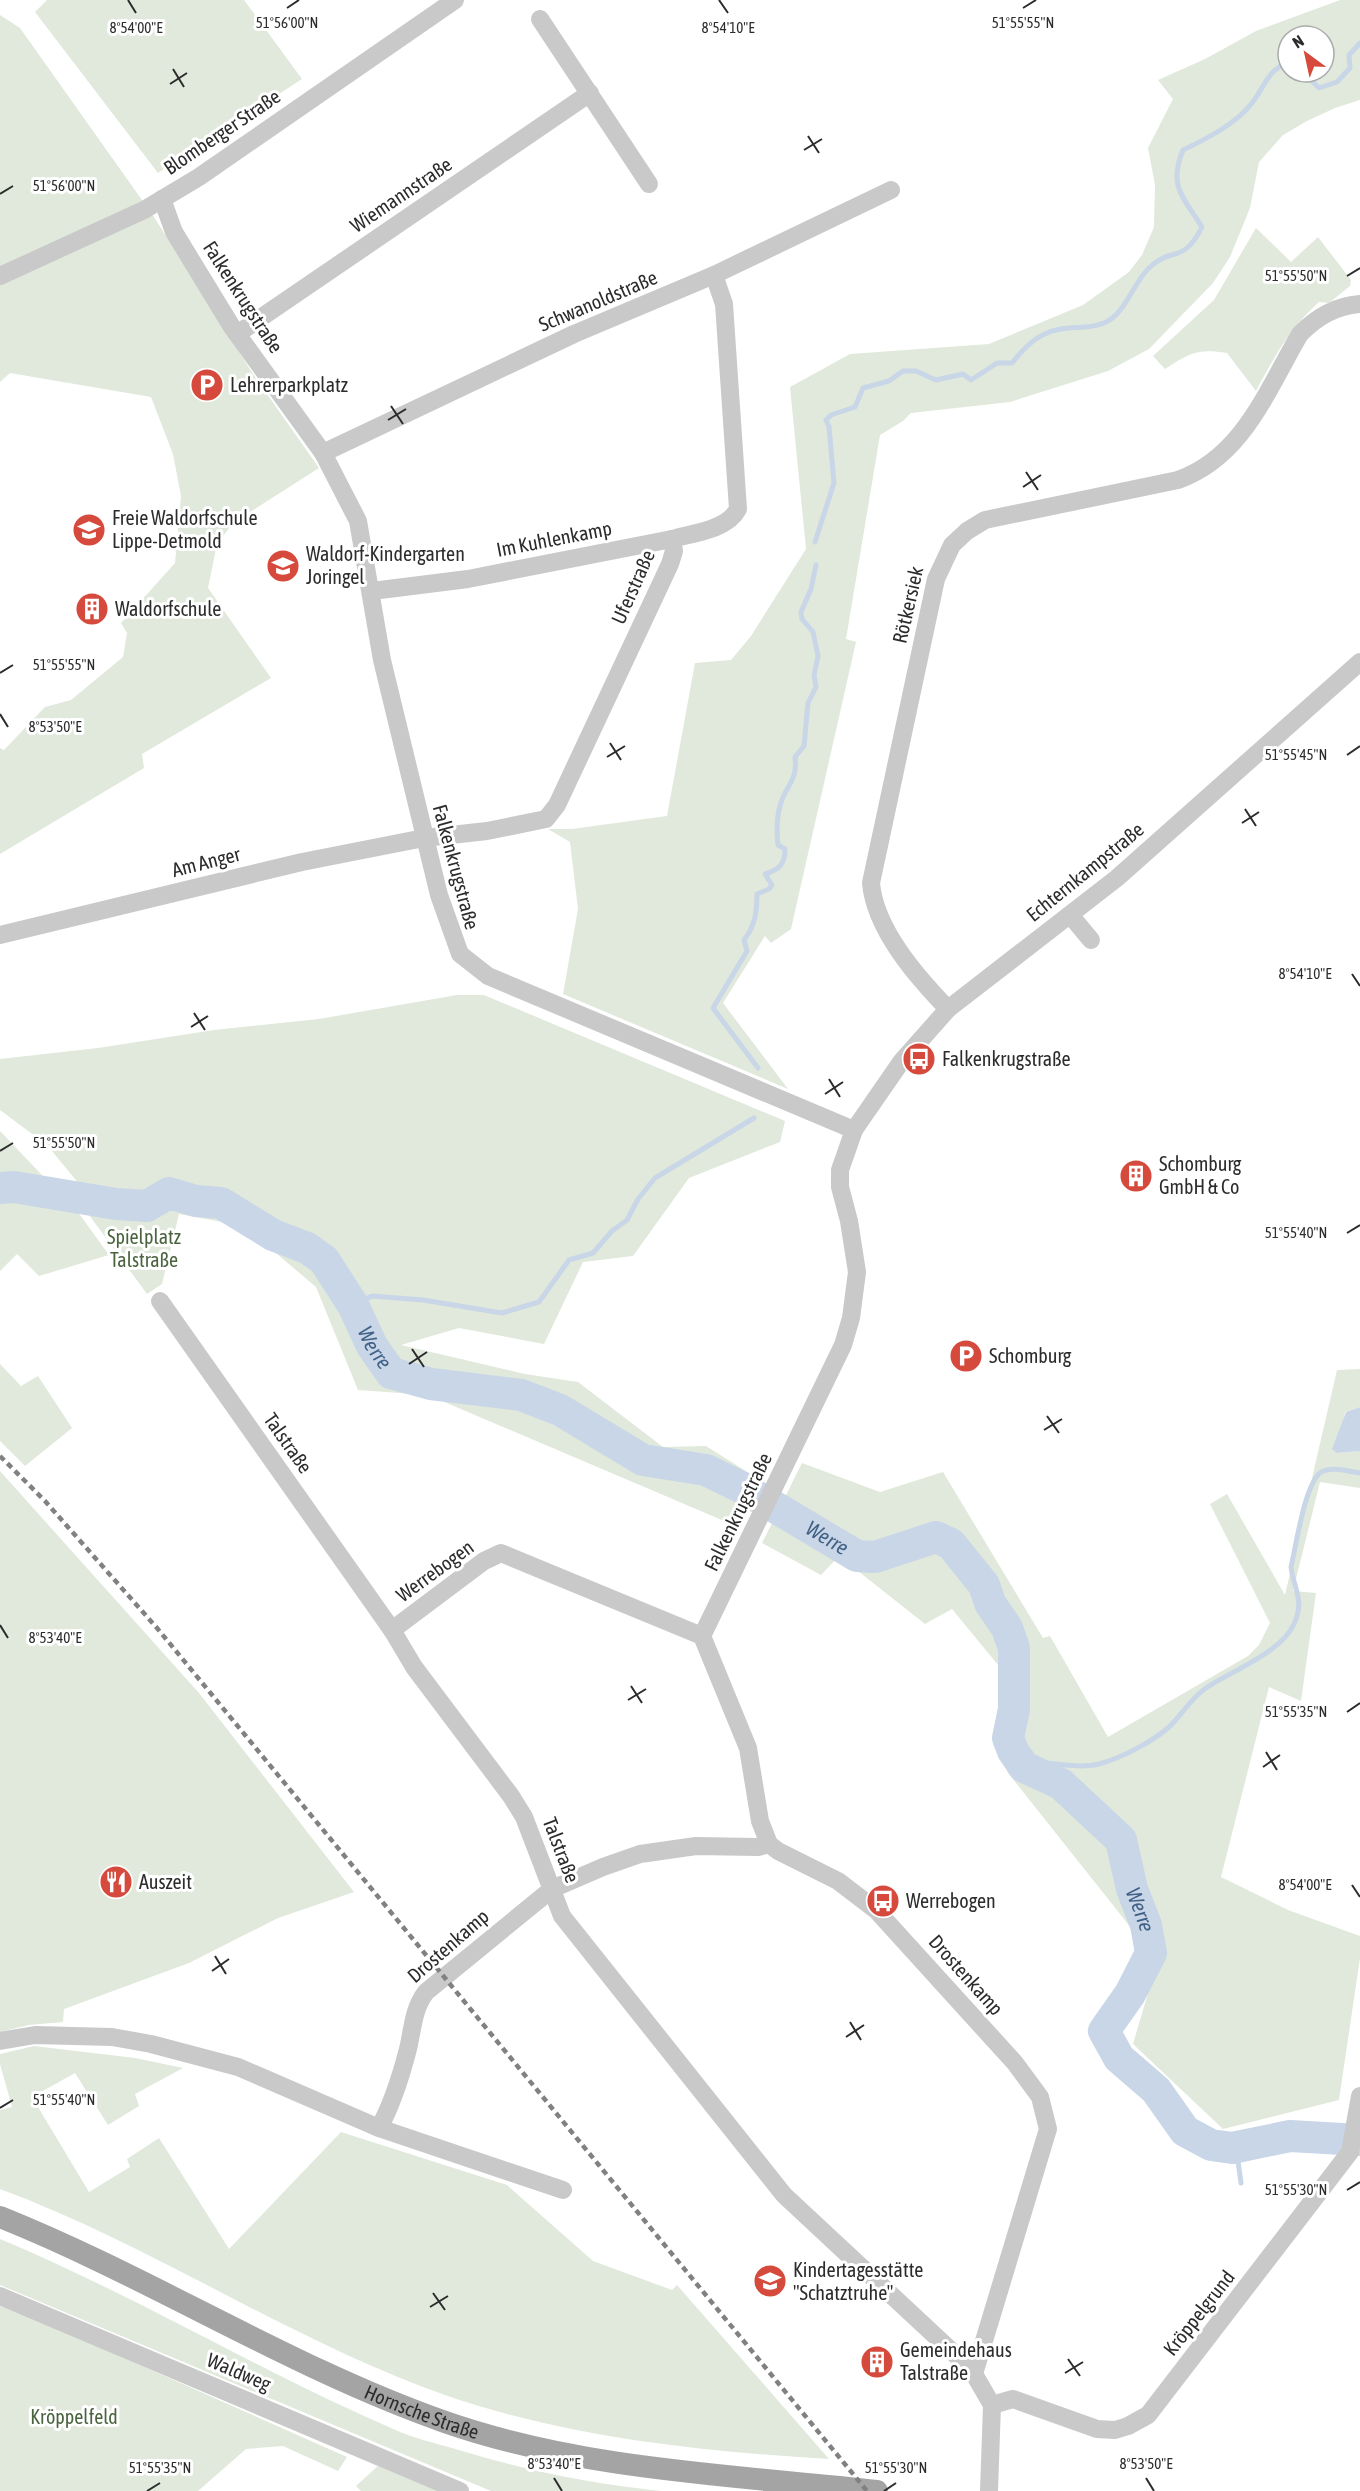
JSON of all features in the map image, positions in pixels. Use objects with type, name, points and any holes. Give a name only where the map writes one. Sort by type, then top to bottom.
[{"type":"main road","name":"Hornsche Straße","points":[[0,2217],[93,2256],[364,2390],[447,2423],[526,2444],[639,2466],[877,2491]]},
{"type":"street","name":"Blomberger Straße","points":[[0,276],[162,199],[217,165],[455,0]]},
{"type":"street","points":[[540,19],[649,184]]},
{"type":"street","name":"Wiemannstraße","points":[[237,334],[590,93]]},
{"type":"street","name":"Schwanoldstraße","points":[[323,453],[574,334],[714,275],[891,190]]},
{"type":"street","name":"Falkenkrugstraße","points":[[162,199],[174,232],[237,334],[323,453],[358,520],[372,591],[382,660],[424,838],[455,945],[475,969],[854,1130],[840,1170],[840,1187],[857,1263],[857,1287],[851,1318],[835,1365],[702,1636]]},
{"type":"street","name":"Uferstraße","points":[[424,838],[538,823],[550,816],[670,564],[674,551],[672,539],[725,523],[734,517],[738,509],[724,303],[714,275]]},
{"type":"street","name":"Rötkersiek","points":[[948,1009],[887,932],[872,899],[871,883],[933,589],[943,559],[957,540],[985,520],[1178,480],[1198,473],[1239,438],[1300,334],[1313,321],[1330,311],[1360,304]]},
{"type":"street","name":"Im Kuhlenkamp","points":[[372,591],[468,579],[672,539]]},
{"type":"street","name":"Echternkampstraße","points":[[854,1130],[871,1102],[907,1054],[948,1009],[1071,916],[1193,812],[1360,662]]},
{"type":"street","name":"Am Anger","points":[[0,935],[302,862],[424,838]]},
{"type":"street","points":[[1071,916],[1091,940]]},
{"type":"street","name":"Talstraße","points":[[160,1301],[392,1630],[414,1667],[511,1796],[524,1817],[562,1916],[784,2195],[958,2358],[976,2362]]},
{"type":"street","name":"Werrebogen","points":[[392,1630],[484,1561],[501,1553],[702,1636]]},
{"type":"street","points":[[702,1636],[748,1748],[760,1821],[769,1844]]},
{"type":"street","name":"Drostenkamp","points":[[379,2128],[390,2108],[408,2049],[417,2004],[426,1992],[552,1889],[640,1854],[696,1846],[769,1844],[778,1851],[838,1881],[876,1910],[1015,2063],[1040,2097],[1048,2129],[1018,2237],[976,2362]]},
{"type":"street","points":[[0,2041],[36,2035],[112,2037],[151,2044],[238,2067],[379,2128],[563,2190]]},
{"type":"street","name":"Kröppelgrund","points":[[992,2405],[1013,2399],[1097,2429],[1115,2430],[1148,2415],[1350,2152],[1360,2096]]},
{"type":"street","name":"Waldweg","points":[[0,2296],[460,2491]]},
{"type":"street","points":[[976,2362],[976,2380],[992,2405],[989,2491]]},
{"type":"green space","points":[[47,0],[244,0],[302,79],[158,173],[35,12]]},
{"type":"green space","points":[[1340,0],[1360,0],[1360,100],[1335,108],[1283,135],[1259,162],[1250,208],[1230,257],[1213,283],[1149,349],[1108,371],[1010,402],[911,413],[903,421],[880,435],[846,639],[856,642],[791,929],[771,943],[765,936],[723,1003],[788,1089],[563,994],[578,909],[570,842],[548,829],[572,829],[667,816],[695,663],[731,660],[751,636],[806,549],[790,387],[850,354],[989,344],[1083,305],[1129,272],[1142,255],[1154,227],[1155,185],[1148,148],[1173,99],[1158,80],[1205,59],[1256,31]]},
{"type":"green space","points":[[0,15],[20,28],[154,217],[253,374],[319,468],[233,523],[217,544],[208,588],[271,678],[142,754],[144,768],[0,854],[0,748],[4,750],[45,707],[71,700],[123,657],[127,633],[121,623],[175,563],[181,496],[173,454],[151,397],[10,373],[0,382]]},
{"type":"green space","points":[[1256,228],[1291,262],[1318,237],[1351,280],[1350,286],[1329,303],[1319,302],[1299,322],[1276,355],[1256,391],[1227,353],[1208,351],[1194,353],[1165,369],[1153,356],[1214,300]]},
{"type":"green space","name":"Spielplatz Talstraße","points":[[457,995],[484,995],[785,1121],[780,1142],[689,1178],[633,1256],[583,1262],[544,1344],[459,1328],[401,1345],[525,1374],[578,1382],[663,1447],[706,1446],[760,1480],[736,1526],[428,1395],[358,1390],[316,1287],[244,1226],[179,1214],[162,1284],[147,1294],[81,1204],[159,1219],[130,1201],[84,1190],[47,1145],[0,1110],[0,1059],[98,1048],[214,1030],[319,1019]]},
{"type":"green space","points":[[0,1131],[80,1215],[109,1255],[39,1276],[17,1254],[0,1271]]},
{"type":"green space","points":[[0,1364],[21,1386],[38,1376],[72,1428],[25,1466],[0,1441]]},
{"type":"green space","points":[[1360,1369],[1360,1407],[1345,1412],[1337,1453],[1360,1451],[1360,1488],[1320,1482],[1293,1591],[1316,1593],[1301,1701],[1269,1687],[1221,1877],[1288,1910],[1360,1936],[1360,1958],[1339,2100],[1223,2129],[1133,2044],[1159,1956],[1158,1914],[1151,1953],[1008,1773],[994,1736],[1003,1671],[952,1609],[925,1624],[839,1556],[821,1575],[762,1543],[802,1463],[880,1492],[943,1472],[1043,1638],[1050,1636],[1108,1737],[1248,1656],[1259,1645],[1270,1623],[1210,1504],[1227,1494],[1285,1595],[1337,1370]]},
{"type":"green space","points":[[0,1471],[199,1693],[354,1892],[278,1918],[189,1963],[64,2009],[63,2022],[29,2025],[0,2032]]},
{"type":"green space","points":[[34,2046],[135,2058],[183,2068],[135,2094],[139,2106],[108,2125],[75,2073],[32,2097],[89,2192],[130,2167],[127,2159],[159,2138],[229,2249],[341,2132],[507,2185],[593,2261],[672,2290],[677,2285],[829,2459],[684,2447],[587,2432],[492,2410],[445,2395],[332,2348],[113,2238],[0,2189],[0,2110],[12,2107],[0,2064],[0,2054]]},
{"type":"green space","points":[[0,2239],[101,2285],[299,2385],[406,2434],[529,2469],[582,2480],[661,2491],[491,2491],[0,2285]]},
{"type":"green space","name":"Kröppelfeld","points":[[0,2306],[43,2322],[347,2457],[338,2471],[283,2446],[246,2449],[198,2491],[0,2491]]},
{"type":"green space","points":[[378,2466],[438,2491],[361,2491],[356,2486]]},
{"type":"water","points":[[1360,1407],[1360,1451],[1337,1453],[1332,1449],[1346,1412]]},
{"type":"waterway","points":[[1336,82],[1350,68],[1349,55],[1360,43]]},
{"type":"waterway","points":[[815,542],[834,483],[829,427],[826,420],[831,415],[855,407],[863,388],[889,381],[903,371],[916,371],[936,380],[963,374],[971,380],[997,363],[1012,363],[1024,349],[1043,335],[1059,329],[1095,326],[1112,319],[1124,305],[1144,273],[1165,257],[1183,251],[1195,239],[1202,227],[1184,199],[1177,182],[1183,150],[1211,136],[1238,118],[1252,103],[1276,69]]},
{"type":"waterway","points":[[1315,84],[1319,88],[1331,84]]},
{"type":"waterway","points":[[758,1068],[713,1008],[747,951],[744,940],[755,918],[757,894],[769,889],[772,885],[765,874],[774,871],[784,859],[785,849],[778,845],[779,812],[782,799],[794,776],[795,757],[804,746],[808,703],[816,687],[814,675],[818,656],[813,632],[802,619],[801,612],[811,589],[816,565]]},
{"type":"waterway","points":[[353,1305],[372,1296],[423,1300],[502,1313],[539,1302],[569,1260],[593,1253],[612,1231],[627,1220],[638,1199],[655,1178],[754,1118]]},
{"type":"waterway","name":"Werre","points":[[0,1188],[14,1187],[116,1204],[147,1206],[169,1193],[196,1201],[221,1203],[273,1235],[307,1248],[324,1260],[353,1305],[372,1346],[391,1373],[431,1384],[521,1395],[560,1410],[643,1460],[706,1470],[743,1488],[857,1556],[875,1557],[936,1537],[951,1544],[984,1585],[990,1603],[1007,1628],[1014,1648],[1014,1709],[1008,1738],[1013,1751],[1024,1767],[1061,1784],[1121,1840],[1132,1889],[1146,1925],[1151,1953],[1130,1994],[1104,2031],[1119,2058],[1156,2090],[1185,2131],[1211,2145],[1232,2148],[1290,2136],[1360,2140]]},
{"type":"waterway","points":[[1021,1762],[1090,1766],[1126,1754],[1168,1728],[1206,1688],[1267,1653],[1278,1644],[1294,1624],[1299,1608],[1291,1567],[1302,1514],[1311,1487],[1323,1471],[1337,1469],[1360,1473]]},
{"type":"waterway","points":[[1236,2147],[1241,2183]]},
{"type":"railway","points":[[0,1456],[45,1501],[157,1628],[867,2491]]},
{"type":"place","name":"Lehrerparkplatz","points":[[207,385]]},
{"type":"place","name":"Freie Waldorfschule Lippe-Detmold","points":[[89,530]]},
{"type":"place","name":"Waldorf-Kindergarten Joringel","points":[[283,566]]},
{"type":"place","name":"Waldorfschule","points":[[92,609]]},
{"type":"place","name":"Falkenkrugstraße","points":[[919,1059]]},
{"type":"place","name":"Schomburg GmbH & Co","points":[[1136,1176]]},
{"type":"place","name":"Schomburg","points":[[966,1356]]},
{"type":"place","name":"Auszeit","points":[[116,1882]]},
{"type":"place","name":"Werrebogen","points":[[883,1901]]},
{"type":"place","name":"Kindertagesstätte \"Schatztruhe\"","points":[[770,2281]]},
{"type":"place","name":"Gemeindehaus Talstraße","points":[[877,2362]]}]
